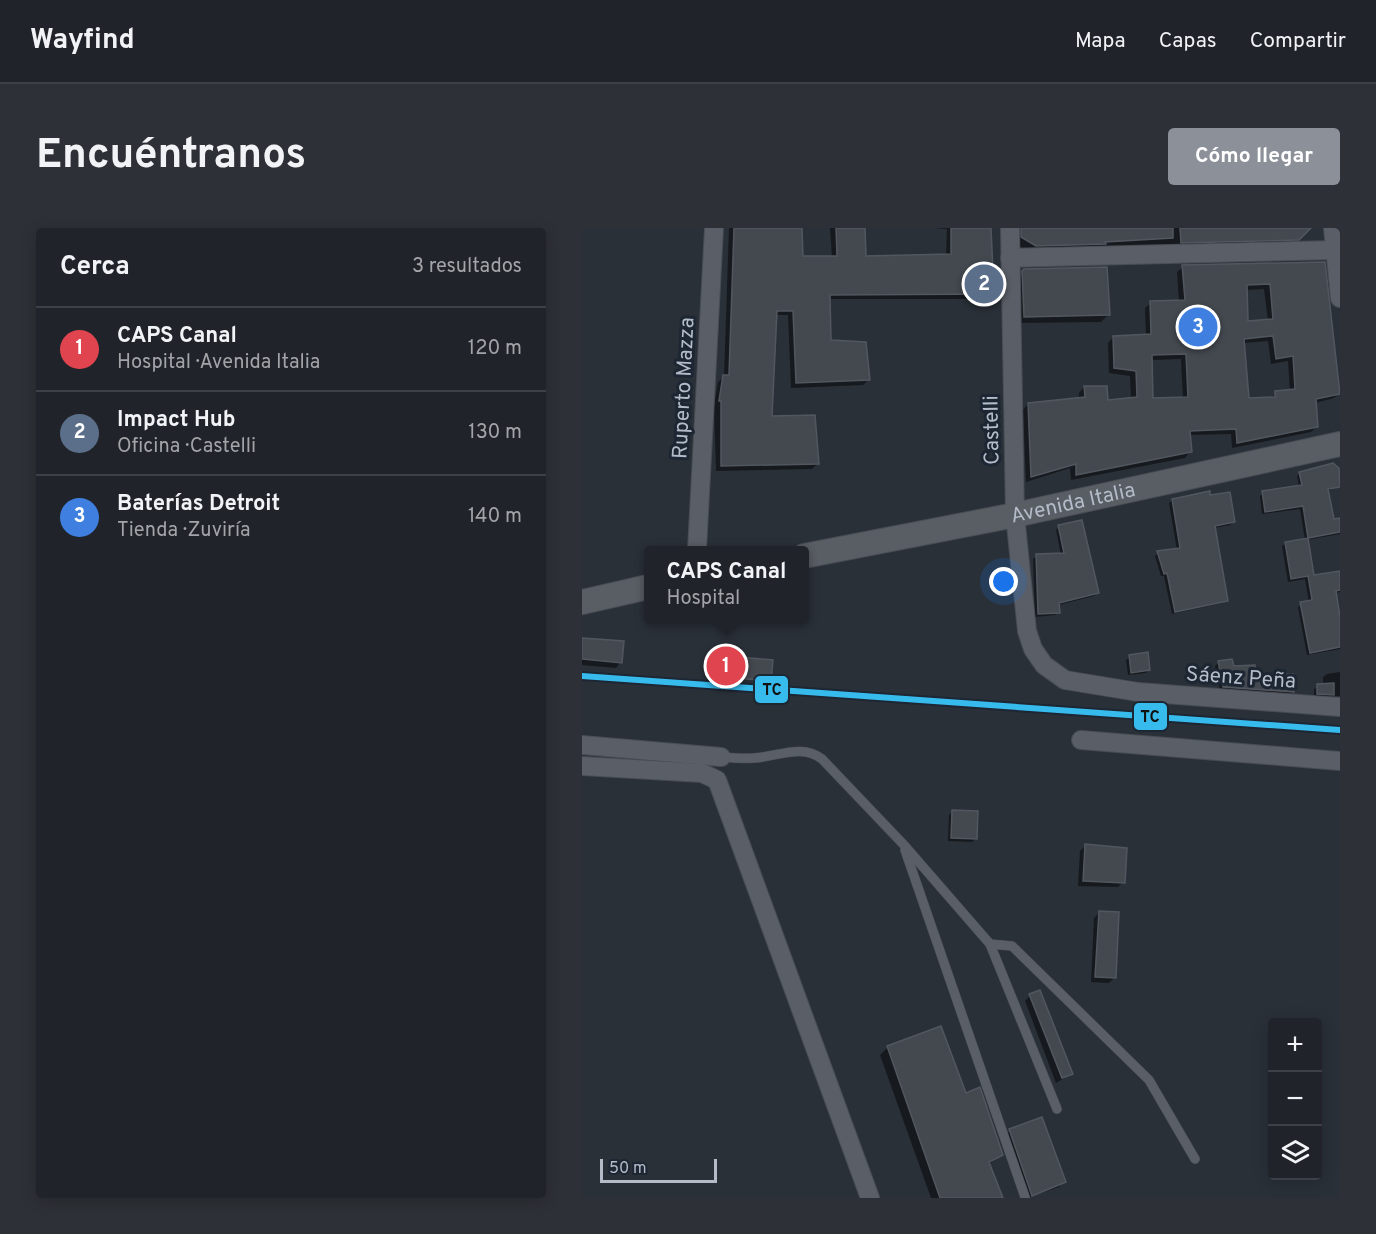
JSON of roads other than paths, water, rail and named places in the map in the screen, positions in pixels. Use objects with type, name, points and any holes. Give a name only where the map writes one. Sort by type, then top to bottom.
[{"type":"street","name":"Ruperto Mazza","points":[[697,546],[714,228]]},
{"type":"street","name":"Castelli","points":[[1010,228],[1015,515],[1027,631]]},
{"type":"street","points":[[1333,228],[1340,298]]},
{"type":"street","points":[[1010,258],[1336,250]]},
{"type":"street","name":"Avenida Italia","points":[[809,555],[1015,515],[1340,444]]},
{"type":"street","points":[[582,602],[644,588]]},
{"type":"street","name":"Sáenz Peña","points":[[1027,631],[1044,665],[1065,680],[1138,692],[1340,707]]},
{"type":"street","points":[[1081,740],[1340,761]]},
{"type":"street","points":[[582,745],[721,757]]},
{"type":"street","points":[[582,766],[702,773],[717,780],[870,1198]]},
{"type":"lane","points":[[721,757],[755,758],[801,751],[813,752],[904,845],[990,944],[1057,1109]]},
{"type":"lane","points":[[904,845],[1025,1197]]},
{"type":"lane","points":[[990,944],[1012,946],[1149,1080],[1195,1160]]},
{"type":"place","name":"Impact Hub","points":[[984,284]]},
{"type":"place","name":"Baterías Detroit","points":[[1198,327]]},
{"type":"place","name":"CAPS Canal","points":[[726,666]]}]
